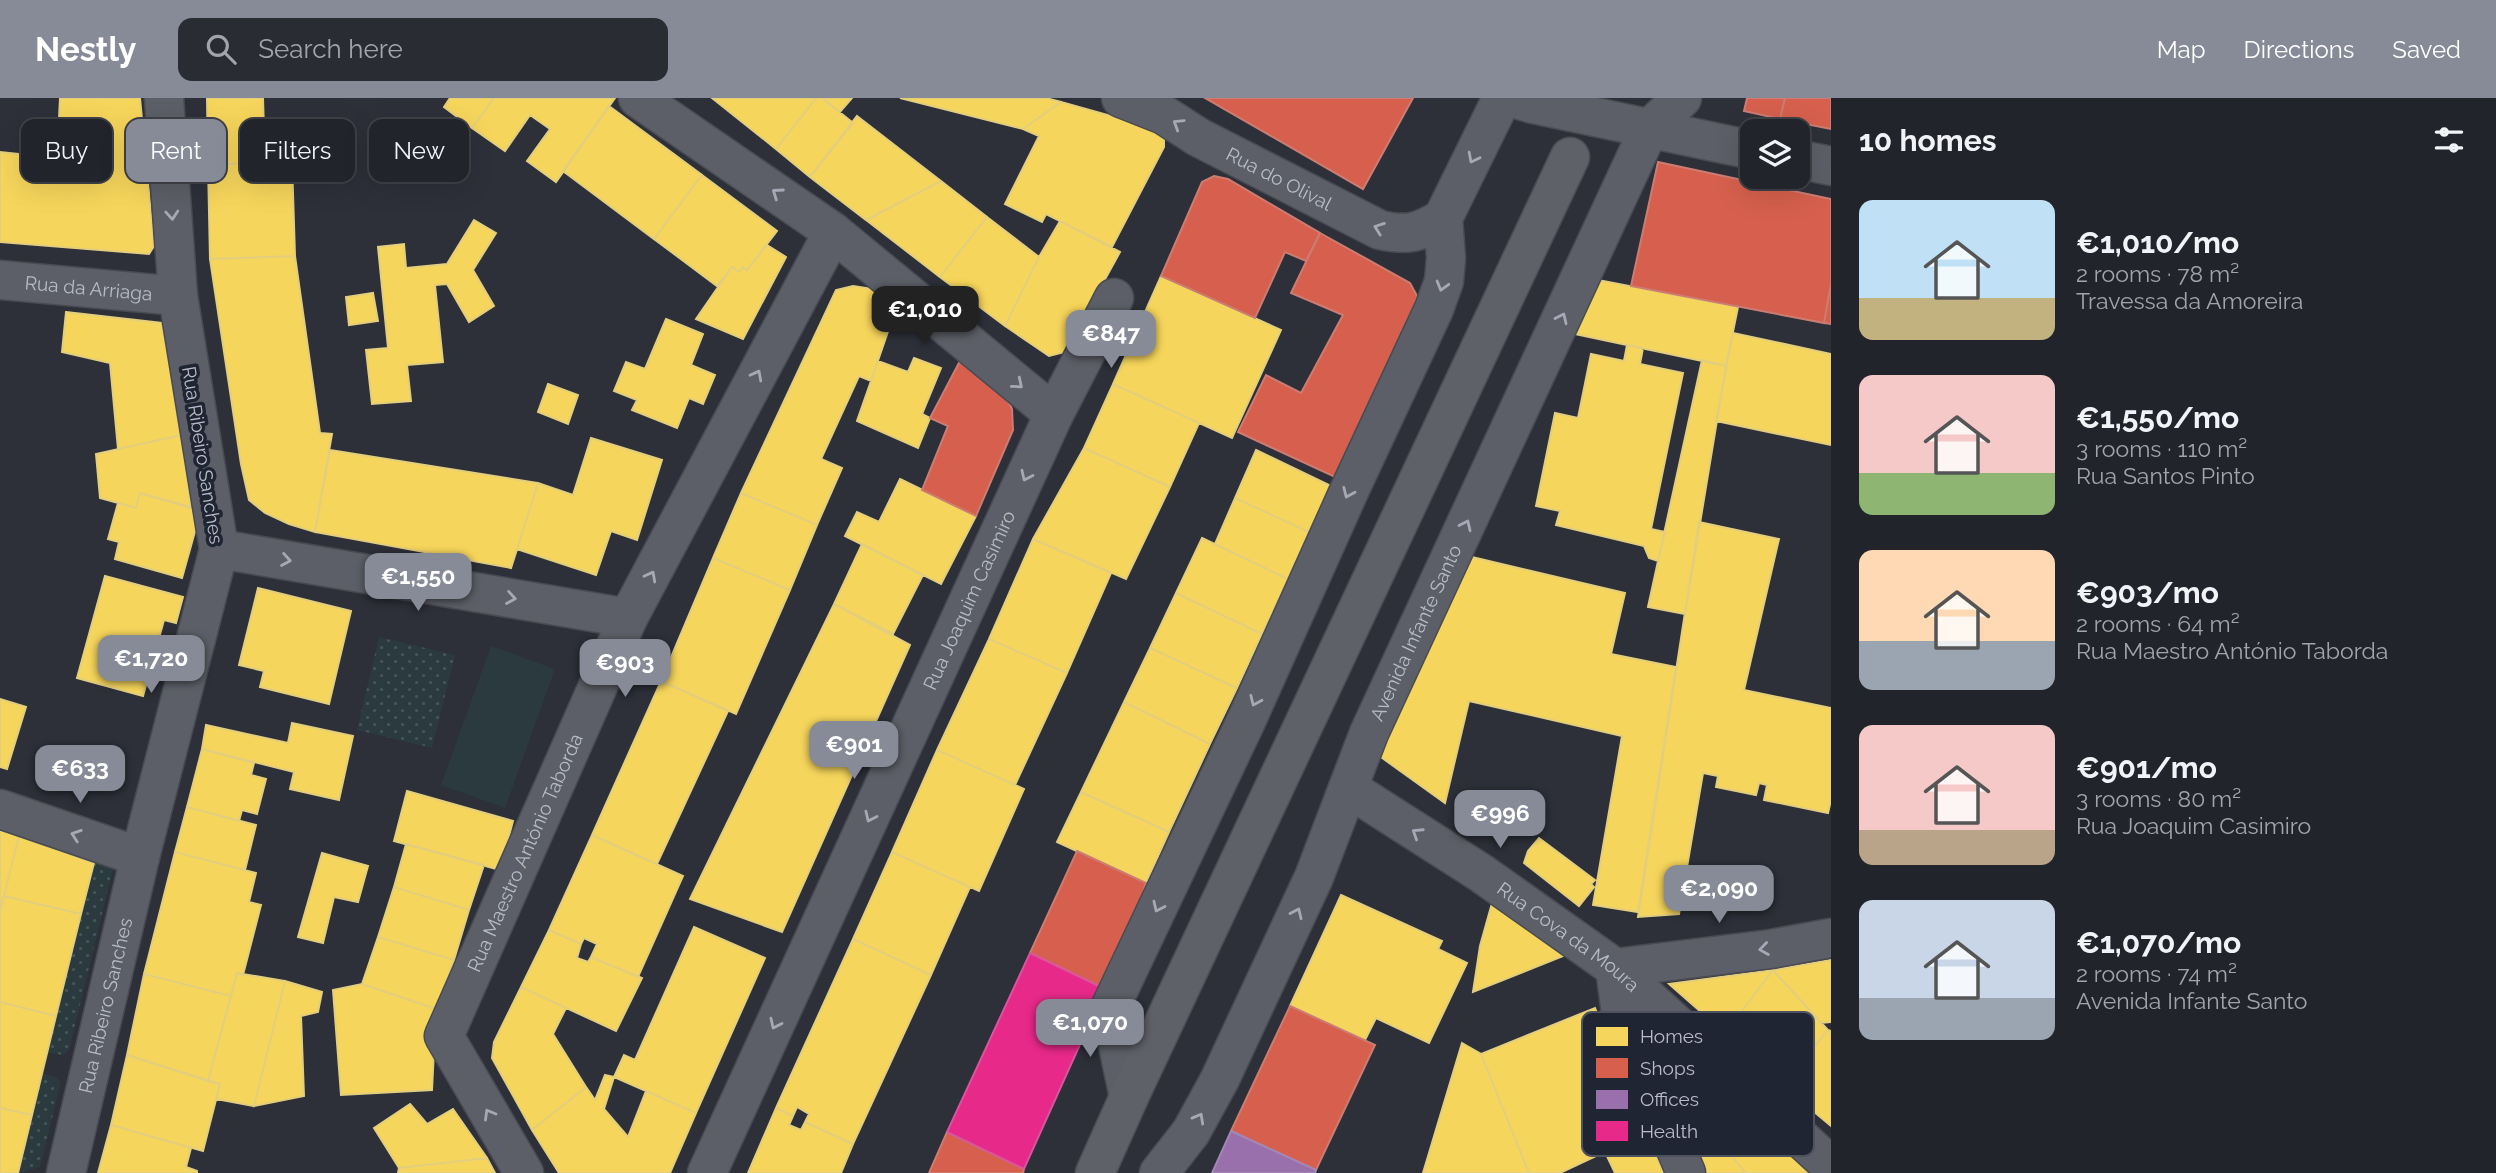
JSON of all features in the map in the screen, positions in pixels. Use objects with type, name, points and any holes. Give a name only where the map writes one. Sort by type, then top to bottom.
[{"type":"main road","points":[[1095,1173],[1570,157]]},
{"type":"street","name":"Rua Ribeiro Sanches","points":[[66,1173],[140,857],[219,549],[178,296],[164,98]]},
{"type":"street","name":"Rua do Olival","points":[[1121,98],[1164,115],[1198,137],[1380,230],[1400,234],[1424,230],[1443,218]]},
{"type":"street","name":"Avenida Infante Santo","points":[[1159,1173],[1191,1132],[1220,1079],[1314,877],[1368,733],[1649,129],[1682,98]]},
{"type":"street","points":[[1129,1097],[1110,1008],[1247,719],[1434,309],[1444,281],[1446,258],[1443,218],[1516,100],[1740,148]]},
{"type":"street","points":[[648,101],[833,232],[1054,414]]},
{"type":"street","points":[[1810,162],[1831,166]]},
{"type":"street","name":"Rua Maestro António Taborda","points":[[524,1173],[444,1036],[628,618],[833,232]]},
{"type":"street","name":"Rua da Arriaga","points":[[0,280],[178,296]]},
{"type":"street","name":"Rua Joaquim Casimiro","points":[[707,1173],[1054,414],[1114,298]]},
{"type":"street","points":[[219,549],[628,618]]},
{"type":"street","name":"Rua Cova da Moura","points":[[1348,788],[1481,873],[1615,968],[1663,1012]]},
{"type":"street","points":[[0,809],[140,857]]},
{"type":"street","points":[[1621,1012],[1615,968],[1771,949],[1831,938]]},
{"type":"street","name":"Rua Cova da Moura","points":[[1814,1150],[1831,1166]]},
{"type":"street","points":[[1679,1156],[1686,1173]]},
{"type":"shaded area","points":[[379,637],[455,655],[432,748],[357,730]]},
{"type":"shaded area","points":[[491,646],[555,669],[505,808],[441,785]]},
{"type":"shaded area","points":[[94,863],[113,869],[69,1050],[63,1055],[47,1053]]},
{"type":"shaded area","points":[[42,1073],[57,1078],[60,1086],[40,1167],[18,1173]]},
{"type":"building: Homes","points":[[60,98],[140,98],[142,119],[126,119],[126,182],[148,182],[154,246],[149,254],[0,242],[0,152],[21,154],[21,182],[112,182],[112,119],[59,119]]},
{"type":"building: Homes","points":[[207,98],[263,98],[264,119],[240,119],[240,163],[226,164],[226,119],[207,119]]},
{"type":"building: Homes","points":[[450,98],[494,98],[472,128],[469,126],[469,119],[460,119],[444,107]]},
{"type":"building: Homes","points":[[494,98],[615,98],[556,182],[527,161],[550,129],[530,115],[505,151],[472,128]]},
{"type":"building: Homes","points":[[712,98],[816,98],[776,149]]},
{"type":"building: Homes","points":[[816,98],[822,98],[853,123],[810,177],[776,149]]},
{"type":"building: Homes","points":[[822,98],[852,98],[840,112]]},
{"type":"building: Homes","points":[[900,98],[1046,98],[1061,102],[1023,129]]},
{"type":"building: Homes","points":[[1061,102],[1158,129],[1164,138],[1164,147],[1112,247],[1046,214],[1042,222],[1005,204],[1039,136],[1023,129]]},
{"type":"building: Homes","points":[[609,106],[702,175],[654,239],[563,171]]},
{"type":"building: Homes","points":[[857,116],[941,181],[866,220],[810,177]]},
{"type":"building: Homes","points":[[240,163],[240,182],[293,182],[295,256],[210,259],[208,182],[226,182],[226,164]]},
{"type":"building: Homes","points":[[702,175],[777,231],[747,270],[743,267],[739,272],[732,267],[717,286],[654,239]]},
{"type":"building: Homes","points":[[941,181],[987,217],[940,277],[866,220]]},
{"type":"building: Homes","points":[[987,217],[1039,257],[1005,326],[940,277]]},
{"type":"building: Homes","points":[[474,220],[496,233],[473,270],[494,306],[469,322],[447,284],[435,285],[443,362],[407,365],[411,401],[372,404],[366,350],[388,348],[378,247],[404,244],[406,268],[447,264]]},
{"type":"building: Homes","points":[[1060,221],[1120,252],[1065,352],[1049,356],[1005,326]]},
{"type":"building: Homes","points":[[767,245],[786,257],[743,339],[696,319],[732,267],[739,272],[743,267],[747,270]]},
{"type":"building: Homes","points":[[295,256],[320,433],[332,434],[315,532],[265,513],[249,500],[241,464],[210,259]]},
{"type":"building: Homes","points":[[1161,276],[1281,330],[1232,438],[1113,384]]},
{"type":"building: Homes","points":[[1598,280],[1738,307],[1726,366],[1575,334]]},
{"type":"building: Homes","points":[[853,286],[872,289],[896,308],[871,381],[859,376],[821,459],[842,468],[817,525],[741,493],[836,290]]},
{"type":"building: Homes","points":[[373,293],[378,321],[349,325],[346,297]]},
{"type":"building: Homes","points":[[66,312],[162,323],[182,435],[118,449],[110,363],[62,352]]},
{"type":"building: Homes","points":[[666,319],[703,334],[691,365],[715,375],[703,404],[689,398],[677,428],[632,410],[637,400],[614,391],[626,362],[645,369]]},
{"type":"building: Homes","points":[[1733,333],[1831,354],[1831,445],[1716,421]]},
{"type":"building: Homes","points":[[1627,345],[1643,348],[1640,364],[1683,373],[1651,529],[1665,532],[1658,561],[1649,558],[1644,546],[1556,525],[1560,511],[1536,506],[1555,413],[1578,418],[1591,354],[1624,361]]},
{"type":"building: Homes","points":[[914,358],[941,368],[922,414],[930,418],[918,448],[857,421],[878,361],[908,372]]},
{"type":"building: Homes","points":[[1702,360],[1726,366],[1685,614],[1648,607]]},
{"type":"building: Homes","points":[[548,384],[578,395],[568,424],[538,412]]},
{"type":"building: Homes","points":[[1113,384],[1199,423],[1170,487],[1084,448]]},
{"type":"building: Homes","points":[[182,435],[191,508],[140,493],[136,508],[100,498],[96,454]]},
{"type":"building: Homes","points":[[591,438],[662,460],[637,540],[611,531],[596,575],[517,549],[538,483],[573,495]]},
{"type":"building: Homes","points":[[1084,448],[1170,487],[1126,579],[1033,539]]},
{"type":"building: Homes","points":[[330,450],[538,483],[511,568],[315,532]]},
{"type":"building: Homes","points":[[1256,450],[1331,486],[1309,532],[1235,498]]},
{"type":"building: Homes","points":[[900,479],[976,516],[941,584],[845,536],[857,512],[879,522]]},
{"type":"building: Homes","points":[[140,493],[201,510],[182,578],[115,559],[119,542],[108,539],[118,503],[136,508]]},
{"type":"building: Homes","points":[[741,493],[817,525],[790,590],[713,558]]},
{"type":"building: Homes","points":[[1235,498],[1309,532],[1288,579],[1215,544]]},
{"type":"building: Homes","points":[[1699,522],[1779,539],[1744,690],[1831,708],[1831,800],[1828,813],[1764,800],[1767,785],[1759,783],[1756,795],[1716,787],[1718,776],[1703,773],[1679,914],[1638,917]]},
{"type":"building: Homes","points":[[1202,538],[1288,579],[1262,634],[1176,593]]},
{"type":"building: Homes","points":[[1033,539],[1111,573],[1067,673],[989,639]]},
{"type":"building: Homes","points":[[862,544],[923,575],[893,634],[834,604]]},
{"type":"building: Homes","points":[[1472,557],[1625,593],[1611,654],[1676,667],[1638,912],[1593,905],[1622,736],[1469,701],[1445,803],[1378,755]]},
{"type":"building: Homes","points":[[713,558],[790,590],[736,714],[661,681]]},
{"type":"building: Homes","points":[[105,576],[183,597],[176,623],[164,620],[143,696],[77,678]]},
{"type":"building: Homes","points":[[258,588],[351,611],[329,704],[260,687],[264,671],[239,665]]},
{"type":"building: Homes","points":[[1176,593],[1262,634],[1237,688],[1150,648]]},
{"type":"building: Homes","points":[[834,604],[910,645],[782,932],[690,899]]},
{"type":"building: Homes","points":[[989,639],[1067,673],[1015,785],[937,750]]},
{"type":"building: Homes","points":[[1150,648],[1237,688],[1210,744],[1124,702]]},
{"type":"building: Homes","points":[[661,681],[728,711],[657,864],[592,835]]},
{"type":"building: Homes","points":[[0,699],[26,707],[7,769],[0,767]]},
{"type":"building: Homes","points":[[1124,702],[1210,744],[1169,832],[1081,792]]},
{"type":"building: Homes","points":[[292,723],[353,736],[339,800],[290,789],[294,772],[202,749],[206,725],[288,743]]},
{"type":"building: Homes","points":[[202,749],[254,763],[251,775],[266,779],[257,814],[242,810],[239,821],[187,807]]},
{"type":"building: Homes","points":[[937,750],[1024,789],[979,891],[892,852]]},
{"type":"building: Homes","points":[[407,791],[513,821],[500,870],[394,841]]},
{"type":"building: Homes","points":[[1081,792],[1169,832],[1146,883],[1057,842]]},
{"type":"building: Homes","points":[[187,807],[256,825],[245,870],[175,852]]},
{"type":"building: Homes","points":[[0,830],[19,836],[0,912]]},
{"type":"building: Homes","points":[[592,835],[683,876],[638,977],[591,957],[597,944],[584,938],[581,944],[549,930]]},
{"type":"building: Homes","points":[[19,836],[94,863],[81,914],[4,896]]},
{"type":"building: Homes","points":[[1539,838],[1595,880],[1591,884],[1594,887],[1579,906],[1524,863],[1528,851]]},
{"type":"building: Homes","points":[[406,844],[484,865],[469,910],[394,887]]},
{"type":"building: Homes","points":[[175,852],[256,873],[249,902],[261,905],[243,975],[237,973],[231,996],[144,974]]},
{"type":"building: Homes","points":[[892,852],[970,887],[931,975],[853,939]]},
{"type":"building: Homes","points":[[322,853],[368,866],[358,902],[334,897],[323,943],[298,937]]},
{"type":"building: Homes","points":[[394,887],[469,910],[454,960],[378,937]]},
{"type":"building: Homes","points":[[1341,895],[1442,941],[1438,949],[1467,963],[1429,1043],[1376,1018],[1365,1040],[1290,1006]]},
{"type":"building: Homes","points":[[4,896],[81,914],[56,1016],[0,1002],[0,912]]},
{"type":"building: Homes","points":[[1492,903],[1568,954],[1473,992],[1480,946]]},
{"type":"building: Homes","points":[[694,927],[765,958],[696,1113],[614,1077],[624,1055],[635,1060]]},
{"type":"building: Homes","points":[[549,930],[581,944],[577,958],[588,962],[591,957],[642,978],[616,1031],[521,987]]},
{"type":"building: Homes","points":[[378,937],[454,960],[436,1009],[362,984]]},
{"type":"building: Homes","points":[[853,939],[931,975],[853,1144],[805,1122],[809,1114],[797,1107],[793,1116],[776,1108]]},
{"type":"building: Homes","points":[[1831,960],[1831,1022],[1821,1023],[1814,1012],[1811,1012],[1773,970]]},
{"type":"building: Homes","points":[[1773,970],[1812,1012],[1741,1012]]},
{"type":"building: Homes","points":[[1773,970],[1741,1012],[1701,1012],[1669,984]]},
{"type":"building: Homes","points":[[237,973],[285,981],[254,1106],[216,1099],[220,1084],[208,1081]]},
{"type":"building: Homes","points":[[144,974],[231,996],[208,1081],[127,1055]]},
{"type":"building: Homes","points":[[285,981],[322,992],[318,1012],[301,1016],[304,1096],[254,1106]]},
{"type":"building: Homes","points":[[362,984],[436,1009],[432,1090],[341,1095],[333,990]]},
{"type":"building: Homes","points":[[521,987],[566,1008],[553,1034],[586,1087],[532,1130],[492,1058],[494,1042]]},
{"type":"building: Homes","points":[[0,1002],[56,1016],[32,1115],[0,1108]]},
{"type":"building: Homes","points":[[1582,1013],[1582,1156],[1596,1156],[1560,1173],[1529,1173],[1481,1054]]},
{"type":"building: Homes","points":[[1814,1015],[1828,1030],[1814,1047]]},
{"type":"building: Homes","points":[[1828,1030],[1831,1031],[1831,1126],[1814,1112],[1814,1047]]},
{"type":"building: Homes","points":[[1462,1043],[1481,1054],[1529,1173],[1423,1173]]},
{"type":"building: Homes","points":[[127,1055],[220,1084],[203,1151],[111,1125]]},
{"type":"building: Homes","points":[[605,1075],[614,1077],[604,1109],[628,1137],[646,1091],[696,1113],[670,1173],[559,1173],[532,1130],[586,1087],[595,1100]]},
{"type":"building: Homes","points":[[410,1104],[427,1124],[453,1109],[487,1158],[399,1168],[374,1128]]},
{"type":"building: Homes","points":[[0,1108],[32,1115],[18,1173],[0,1173]]},
{"type":"building: Homes","points":[[776,1108],[793,1116],[789,1125],[801,1130],[805,1122],[853,1144],[841,1173],[748,1173]]},
{"type":"building: Homes","points":[[111,1125],[191,1148],[186,1167],[197,1173],[98,1173]]},
{"type":"building: Homes","points":[[1607,1156],[1656,1156],[1664,1173],[1615,1173]]},
{"type":"building: Homes","points":[[1700,1156],[1732,1156],[1746,1173],[1706,1173]]},
{"type":"building: Homes","points":[[1732,1156],[1800,1156],[1819,1173],[1746,1173]]},
{"type":"building: Homes","points":[[487,1158],[495,1173],[398,1173],[399,1168]]},
{"type":"building: Shops","points":[[1205,98],[1413,98],[1363,189]]},
{"type":"building: Shops","points":[[1747,98],[1785,98],[1780,119],[1744,111]]},
{"type":"building: Shops","points":[[1785,98],[1831,98],[1831,129],[1810,125],[1810,119],[1780,119]]},
{"type":"building: Shops","points":[[1658,162],[1740,180],[1740,189],[1784,189],[1831,199],[1831,284],[1824,323],[1631,286]]},
{"type":"building: Shops","points":[[1214,176],[1228,179],[1320,233],[1306,261],[1285,252],[1255,318],[1161,276],[1202,182]]},
{"type":"building: Shops","points":[[1320,233],[1410,283],[1417,296],[1416,305],[1335,477],[1238,432],[1266,375],[1301,393],[1343,315],[1291,293]]},
{"type":"building: Shops","points":[[1831,284],[1831,324],[1824,323]]},
{"type":"building: Shops","points":[[961,359],[1004,392],[1012,409],[1013,430],[976,516],[922,490],[948,426],[930,418]]},
{"type":"building: Shops","points":[[1077,851],[1146,883],[1144,888],[1151,891],[1105,989],[1030,953]]},
{"type":"building: Shops","points":[[1290,1006],[1375,1045],[1316,1170],[1231,1131]]},
{"type":"building: Shops","points":[[947,1132],[1024,1169],[1023,1173],[929,1173]]},
{"type":"building: Offices","points":[[1231,1131],[1316,1170],[1315,1173],[1212,1173]]},
{"type":"building: Health","points":[[1030,953],[1105,989],[1024,1169],[947,1132]]}]
